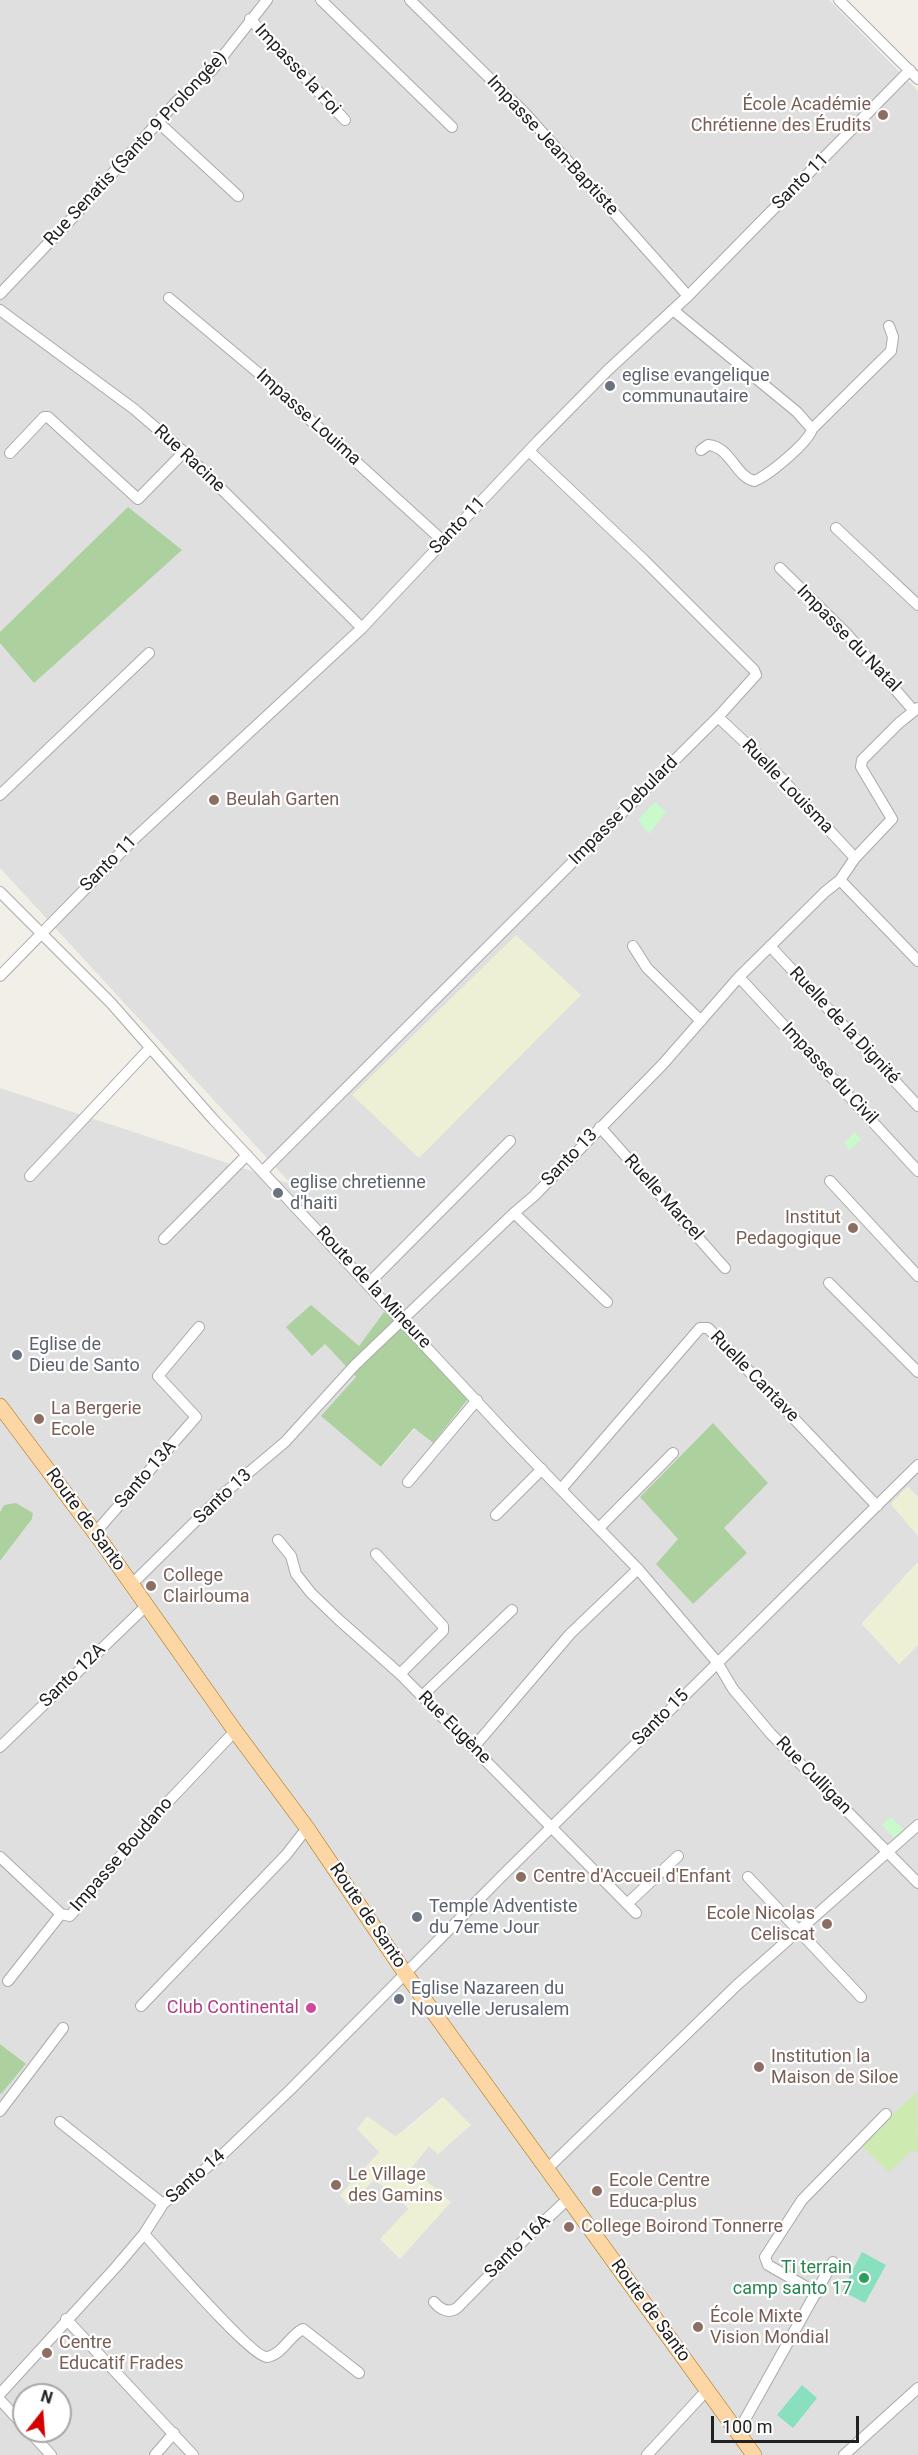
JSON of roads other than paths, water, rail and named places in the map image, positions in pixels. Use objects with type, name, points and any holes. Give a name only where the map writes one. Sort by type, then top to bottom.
[{"type":"main road","name":"Route de Santo","points":[[0,1406],[147,1605],[235,1731],[307,1828],[405,1973],[754,2455]]},
{"type":"street","name":"Rue Senatis (Santo 9 Prolongée)","points":[[0,294],[176,102],[212,70],[267,0]]},
{"type":"street","points":[[321,0],[452,127]]},
{"type":"street","name":"Impasse Jean-Baptiste","points":[[410,0],[525,113],[688,296]]},
{"type":"street","points":[[839,0],[914,75]]},
{"type":"street","name":"Impasse la Foi","points":[[250,19],[345,120]]},
{"type":"street","name":"Santo 11","points":[[0,976],[135,838],[362,628],[442,541],[608,370],[688,296],[914,75]]},
{"type":"street","points":[[158,122],[238,196]]},
{"type":"street","name":"Impasse Louima","points":[[169,298],[262,375],[442,541]]},
{"type":"street","name":"Rue Racine","points":[[0,310],[134,409],[184,452],[362,628]]},
{"type":"street","points":[[673,310],[797,412],[812,429]]},
{"type":"street","points":[[701,450],[708,445],[722,450],[746,477],[754,481],[785,459],[808,438],[812,429],[891,351],[893,337],[889,326]]},
{"type":"street","points":[[10,453],[44,417],[48,417],[138,499],[184,452]]},
{"type":"street","name":"Impasse Debulard","points":[[262,1171],[754,679],[754,670],[644,560],[529,451]]},
{"type":"street","points":[[836,528],[918,605]]},
{"type":"street","name":"Impasse du Natal","points":[[780,568],[846,633],[916,710]]},
{"type":"street","points":[[0,795],[149,653]]},
{"type":"street","name":"Santo 13","points":[[132,1585],[222,1495],[285,1442],[356,1365],[514,1212],[534,1196],[600,1127],[632,1098],[739,977],[840,880],[855,858],[892,819],[861,764],[898,723],[916,710]]},
{"type":"street","name":"Ruelle Louisma","points":[[718,717],[769,765],[855,858]]},
{"type":"street","points":[[840,880],[918,961]]},
{"type":"street","name":"Route de la Mineure","points":[[0,892],[111,1003],[247,1155],[638,1569],[717,1662]]},
{"type":"street","name":"Ruelle de la Dignité","points":[[770,945],[918,1106]]},
{"type":"street","points":[[633,946],[647,968],[701,1021]]},
{"type":"street","name":"Impasse du Civil","points":[[739,977],[918,1171]]},
{"type":"street","points":[[30,1176],[150,1048]]},
{"type":"street","name":"Ruelle Marcel","points":[[600,1127],[725,1268]]},
{"type":"street","points":[[369,1284],[510,1141]]},
{"type":"street","points":[[164,1239],[247,1155]]},
{"type":"street","points":[[830,1181],[918,1276]]},
{"type":"street","points":[[514,1212],[607,1302]]},
{"type":"street","points":[[829,1283],[918,1372]]},
{"type":"street","name":"Santo 13A","points":[[95,1533],[196,1417],[158,1376],[199,1328]]},
{"type":"street","name":"Ruelle Cantave","points":[[562,1488],[700,1328],[704,1328],[708,1329],[877,1506]]},
{"type":"street","points":[[408,1482],[477,1400]]},
{"type":"street","points":[[599,1528],[673,1453]]},
{"type":"street","name":"Santo 15","points":[[405,1973],[918,1465]]},
{"type":"street","points":[[496,1515],[542,1469]]},
{"type":"street","name":"Rue Eugène","points":[[278,1540],[291,1556],[296,1574],[312,1593],[400,1674],[636,1913]]},
{"type":"street","points":[[376,1554],[442,1626],[443,1631],[400,1674]]},
{"type":"street","points":[[473,1748],[570,1634],[638,1569]]},
{"type":"street","name":"Santo 12A","points":[[0,1747],[147,1605]]},
{"type":"street","points":[[422,1696],[512,1610]]},
{"type":"street","name":"Rue Culligan","points":[[717,1662],[733,1689],[771,1734],[918,1883]]},
{"type":"street","name":"Impasse Boudano","points":[[1,1861],[61,1914],[70,1916],[151,1820],[235,1731]]},
{"type":"street","points":[[548,2169],[737,1985],[918,1825]]},
{"type":"street","points":[[141,2006],[286,1855],[307,1828]]},
{"type":"street","points":[[627,1904],[678,1856]]},
{"type":"street","points":[[748,1877],[861,1997]]},
{"type":"street","points":[[8,1981],[61,1914]]},
{"type":"street","name":"Santo 14","points":[[0,2394],[144,2234],[164,2204],[223,2154],[284,2096],[405,1973]]},
{"type":"street","points":[[0,2111],[63,2028]]},
{"type":"street","points":[[817,2293],[768,2265],[765,2257],[802,2200],[886,2114]]},
{"type":"street","points":[[60,2122],[164,2204]]},
{"type":"street","name":"Santo 16A","points":[[434,2302],[442,2309],[454,2310],[568,2199]]},
{"type":"street","points":[[144,2234],[239,2338],[260,2355],[266,2357],[275,2354],[303,2329],[359,2373]]},
{"type":"street","points":[[738,2432],[833,2262]]},
{"type":"street","points":[[66,2319],[193,2455]]},
{"type":"street","points":[[844,2455],[918,2388]]},
{"type":"street","points":[[647,2455],[707,2390]]},
{"type":"street","points":[[0,2400],[12,2413]]},
{"type":"street","points":[[155,2455],[174,2433]]},
{"type":"street","points":[[40,2443],[51,2455]]},
{"type":"place","name":"École Académie Chrétienne des Érudits","points":[[883,115]]},
{"type":"place","name":"eglise evangelique communautaire","points":[[610,386]]},
{"type":"place","name":"Beulah Garten","points":[[214,800]]},
{"type":"place","name":"eglise chretienne d'haiti","points":[[278,1193]]},
{"type":"place","name":"Institut Pedagogique","points":[[853,1228]]},
{"type":"place","name":"Eglise de Dieu de Santo","points":[[17,1355]]},
{"type":"place","name":"La Bergerie Ecole","points":[[39,1419]]},
{"type":"place","name":"College Clairlouma","points":[[151,1586]]},
{"type":"place","name":"Centre d'Accueil d'Enfant","points":[[521,1877]]},
{"type":"place","name":"Temple Adventiste du 7eme Jour","points":[[417,1917]]},
{"type":"place","name":"Ecole Nicolas Celiscat","points":[[827,1924]]},
{"type":"place","name":"Eglise Nazareen du Nouvelle Jerusalem","points":[[399,1999]]},
{"type":"place","name":"Club Continental","points":[[311,2008]]},
{"type":"place","name":"Institution la Maison de Siloe","points":[[759,2067]]},
{"type":"place","name":"Le Village des Gamins","points":[[336,2185]]},
{"type":"place","name":"Ecole Centre Educa-plus","points":[[597,2191]]},
{"type":"place","name":"College Boirond Tonnerre","points":[[569,2227]]},
{"type":"place","name":"Ti terrain camp santo 17","points":[[864,2278]]},
{"type":"place","name":"École Mixte Vision Mondial","points":[[698,2327]]},
{"type":"place","name":"Centre Educatif Frades","points":[[47,2353]]}]
